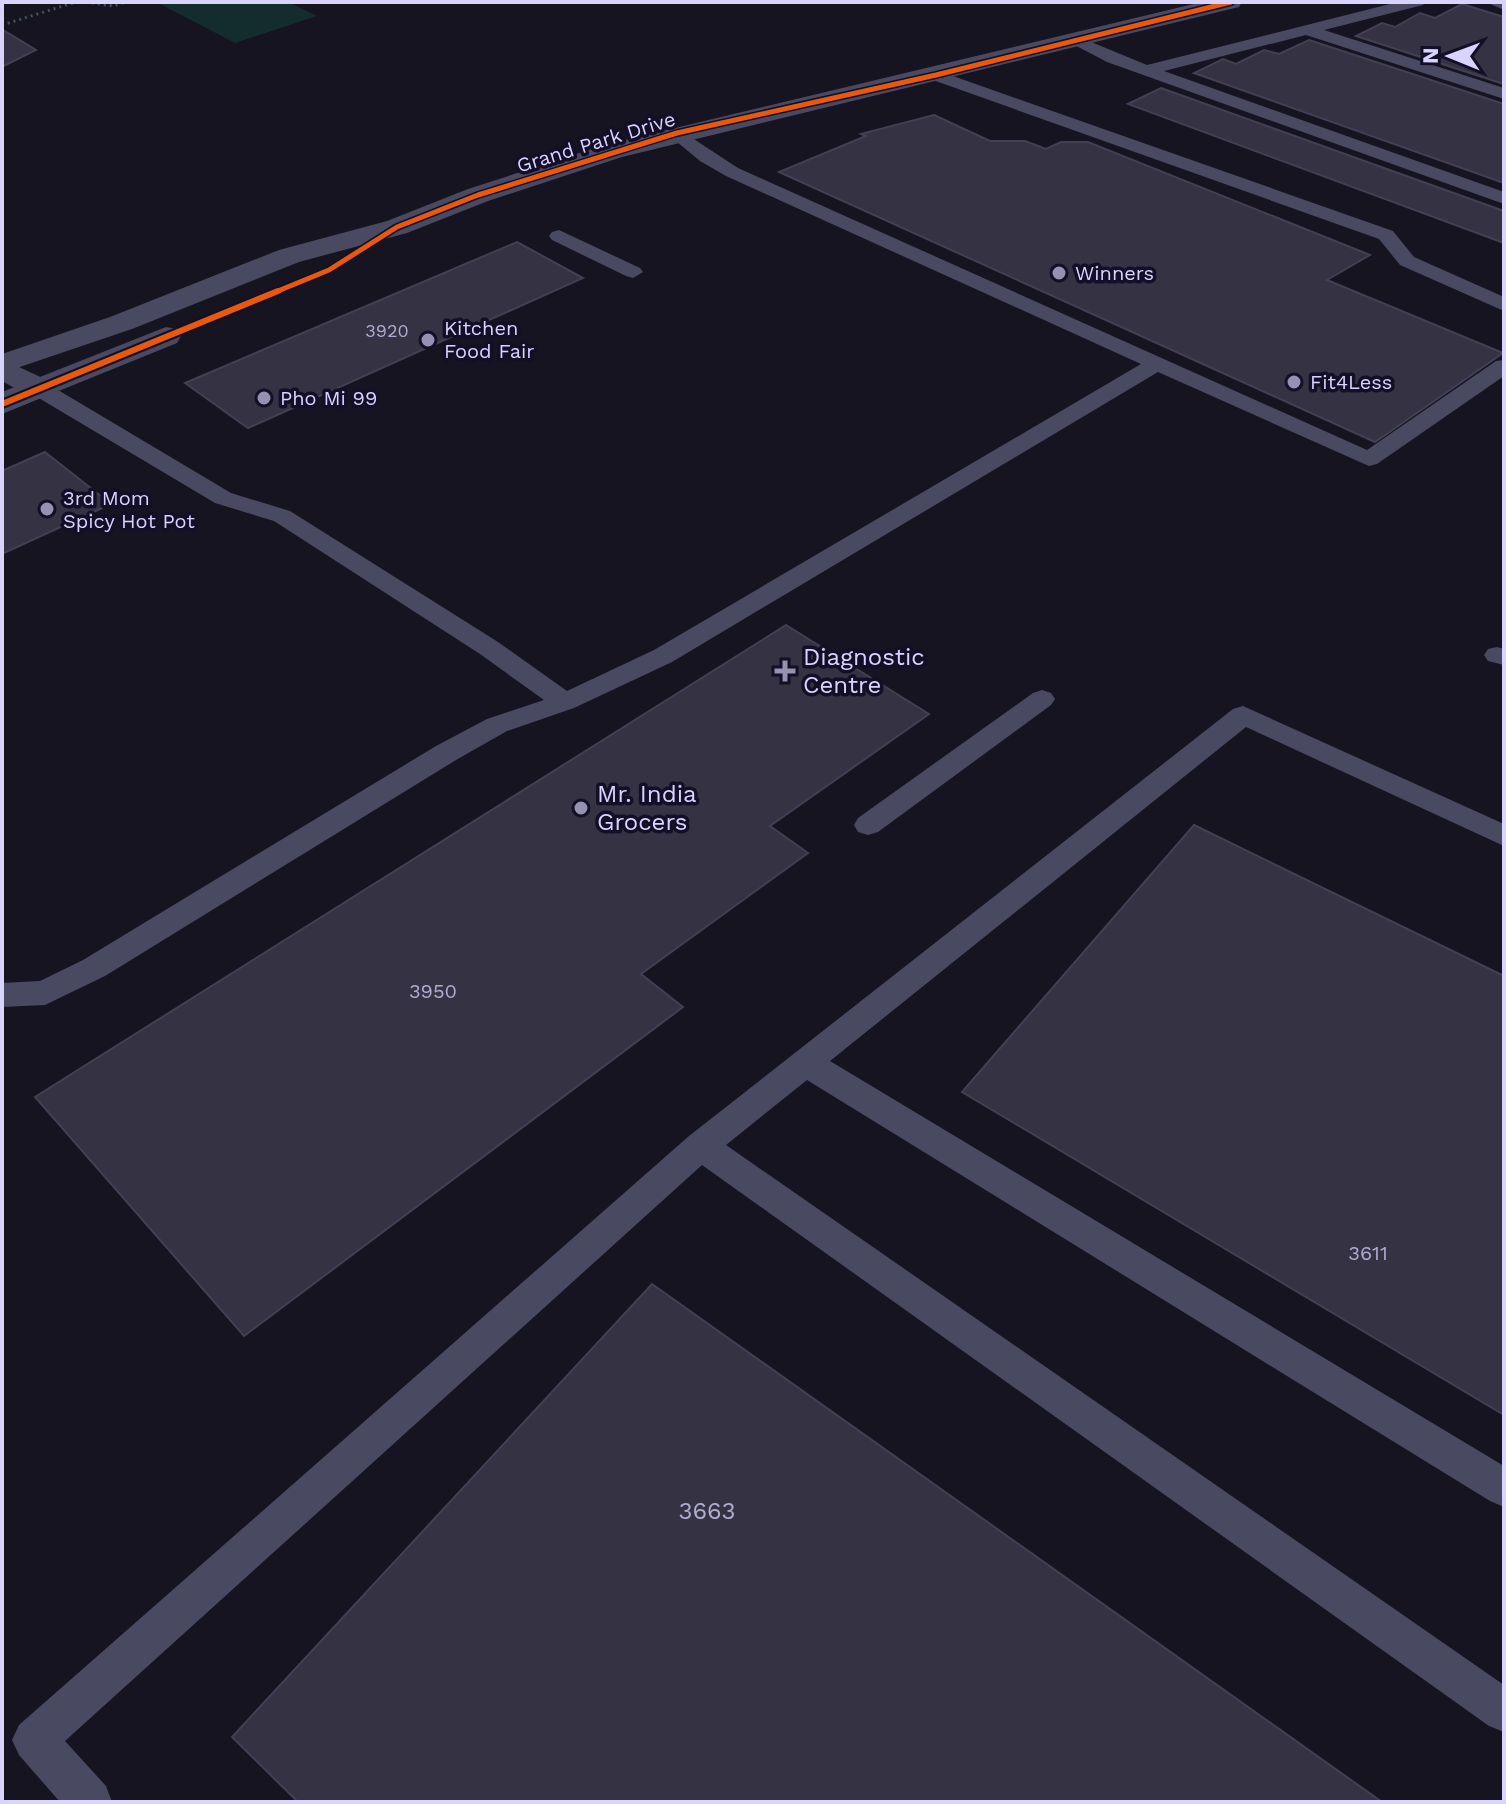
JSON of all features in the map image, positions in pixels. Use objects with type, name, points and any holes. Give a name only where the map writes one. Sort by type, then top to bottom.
[{"type":"street","name":"Grand Park Drive","points":[[2,366],[121,323],[289,256],[397,227],[478,195],[677,133],[936,75],[1231,2]]},
{"type":"street","name":"Grand Park Drive","points":[[2,404],[329,270],[397,227]]},
{"type":"street","points":[[2,366],[40,389]]},
{"type":"lane","points":[[1146,70],[1417,2]]},
{"type":"lane","points":[[1494,2],[1504,5]]},
{"type":"lane","points":[[1307,29],[1504,94]]},
{"type":"lane","points":[[1073,40],[1146,70],[1504,198]]},
{"type":"lane","points":[[936,75],[1386,235],[1407,261],[1504,305]]},
{"type":"lane","points":[[677,133],[706,157],[732,172],[1369,459],[1504,366]]},
{"type":"lane","points":[[559,236],[633,272]]},
{"type":"lane","points":[[2,995],[45,993],[94,968],[446,753],[497,725],[565,702],[663,656],[1155,365]]},
{"type":"lane","points":[[40,389],[223,498],[282,516],[489,648],[565,702]]},
{"type":"lane","points":[[868,825],[1042,699]]},
{"type":"lane","points":[[90,1802],[34,1740],[701,1146],[1243,715],[1504,836]]},
{"type":"lane","points":[[806,1063],[1504,1488]]},
{"type":"lane","points":[[701,1146],[1504,1711]]},
{"type":"path","points":[[2,25],[76,2]]},
{"type":"path","points":[[86,2],[113,6],[126,2]]},
{"type":"green space","points":[[156,2],[288,2],[317,16],[235,43]]},
{"type":"building","points":[[1462,4],[1504,17],[1504,84],[1356,36],[1382,23],[1395,27],[1420,13],[1435,18]]},
{"type":"building","points":[[3,30],[36,50],[2,67]]},
{"type":"building","points":[[1309,40],[1504,104],[1504,183],[1194,73],[1223,59],[1236,64],[1264,50],[1279,54]]},
{"type":"building","points":[[1161,88],[1504,211],[1504,243],[1128,104]]},
{"type":"building","points":[[934,115],[990,141],[1025,141],[1046,149],[1061,142],[1088,142],[1370,255],[1327,280],[1503,353],[1375,442],[779,172],[866,136],[861,134]]},
{"type":"building","points":[[517,242],[583,278],[248,428],[185,383]]},
{"type":"building","points":[[45,452],[111,504],[2,554],[2,471]]},
{"type":"building","points":[[786,625],[929,714],[770,826],[808,853],[641,974],[683,1007],[244,1336],[35,1097]]},
{"type":"building","points":[[1194,825],[1504,976],[1504,1415],[962,1092]]},
{"type":"building","points":[[652,1284],[1382,1802],[298,1802],[232,1737]]},
{"type":"cycle path","points":[[2,404],[329,270],[397,227],[478,195],[677,133],[936,75],[1231,2]]},
{"type":"place","name":"Winners","points":[[1059,273]]},
{"type":"place","name":"Kitchen Food Fair","points":[[428,340]]},
{"type":"place","name":"Fit4Less","points":[[1294,382]]},
{"type":"place","name":"Pho Mi 99","points":[[264,398]]},
{"type":"place","name":"3rd Mom Spicy Hot Pot","points":[[47,509]]},
{"type":"place","name":"Diagnostic Centre","points":[[785,671]]},
{"type":"place","name":"Mr. India Grocers","points":[[581,808]]}]
